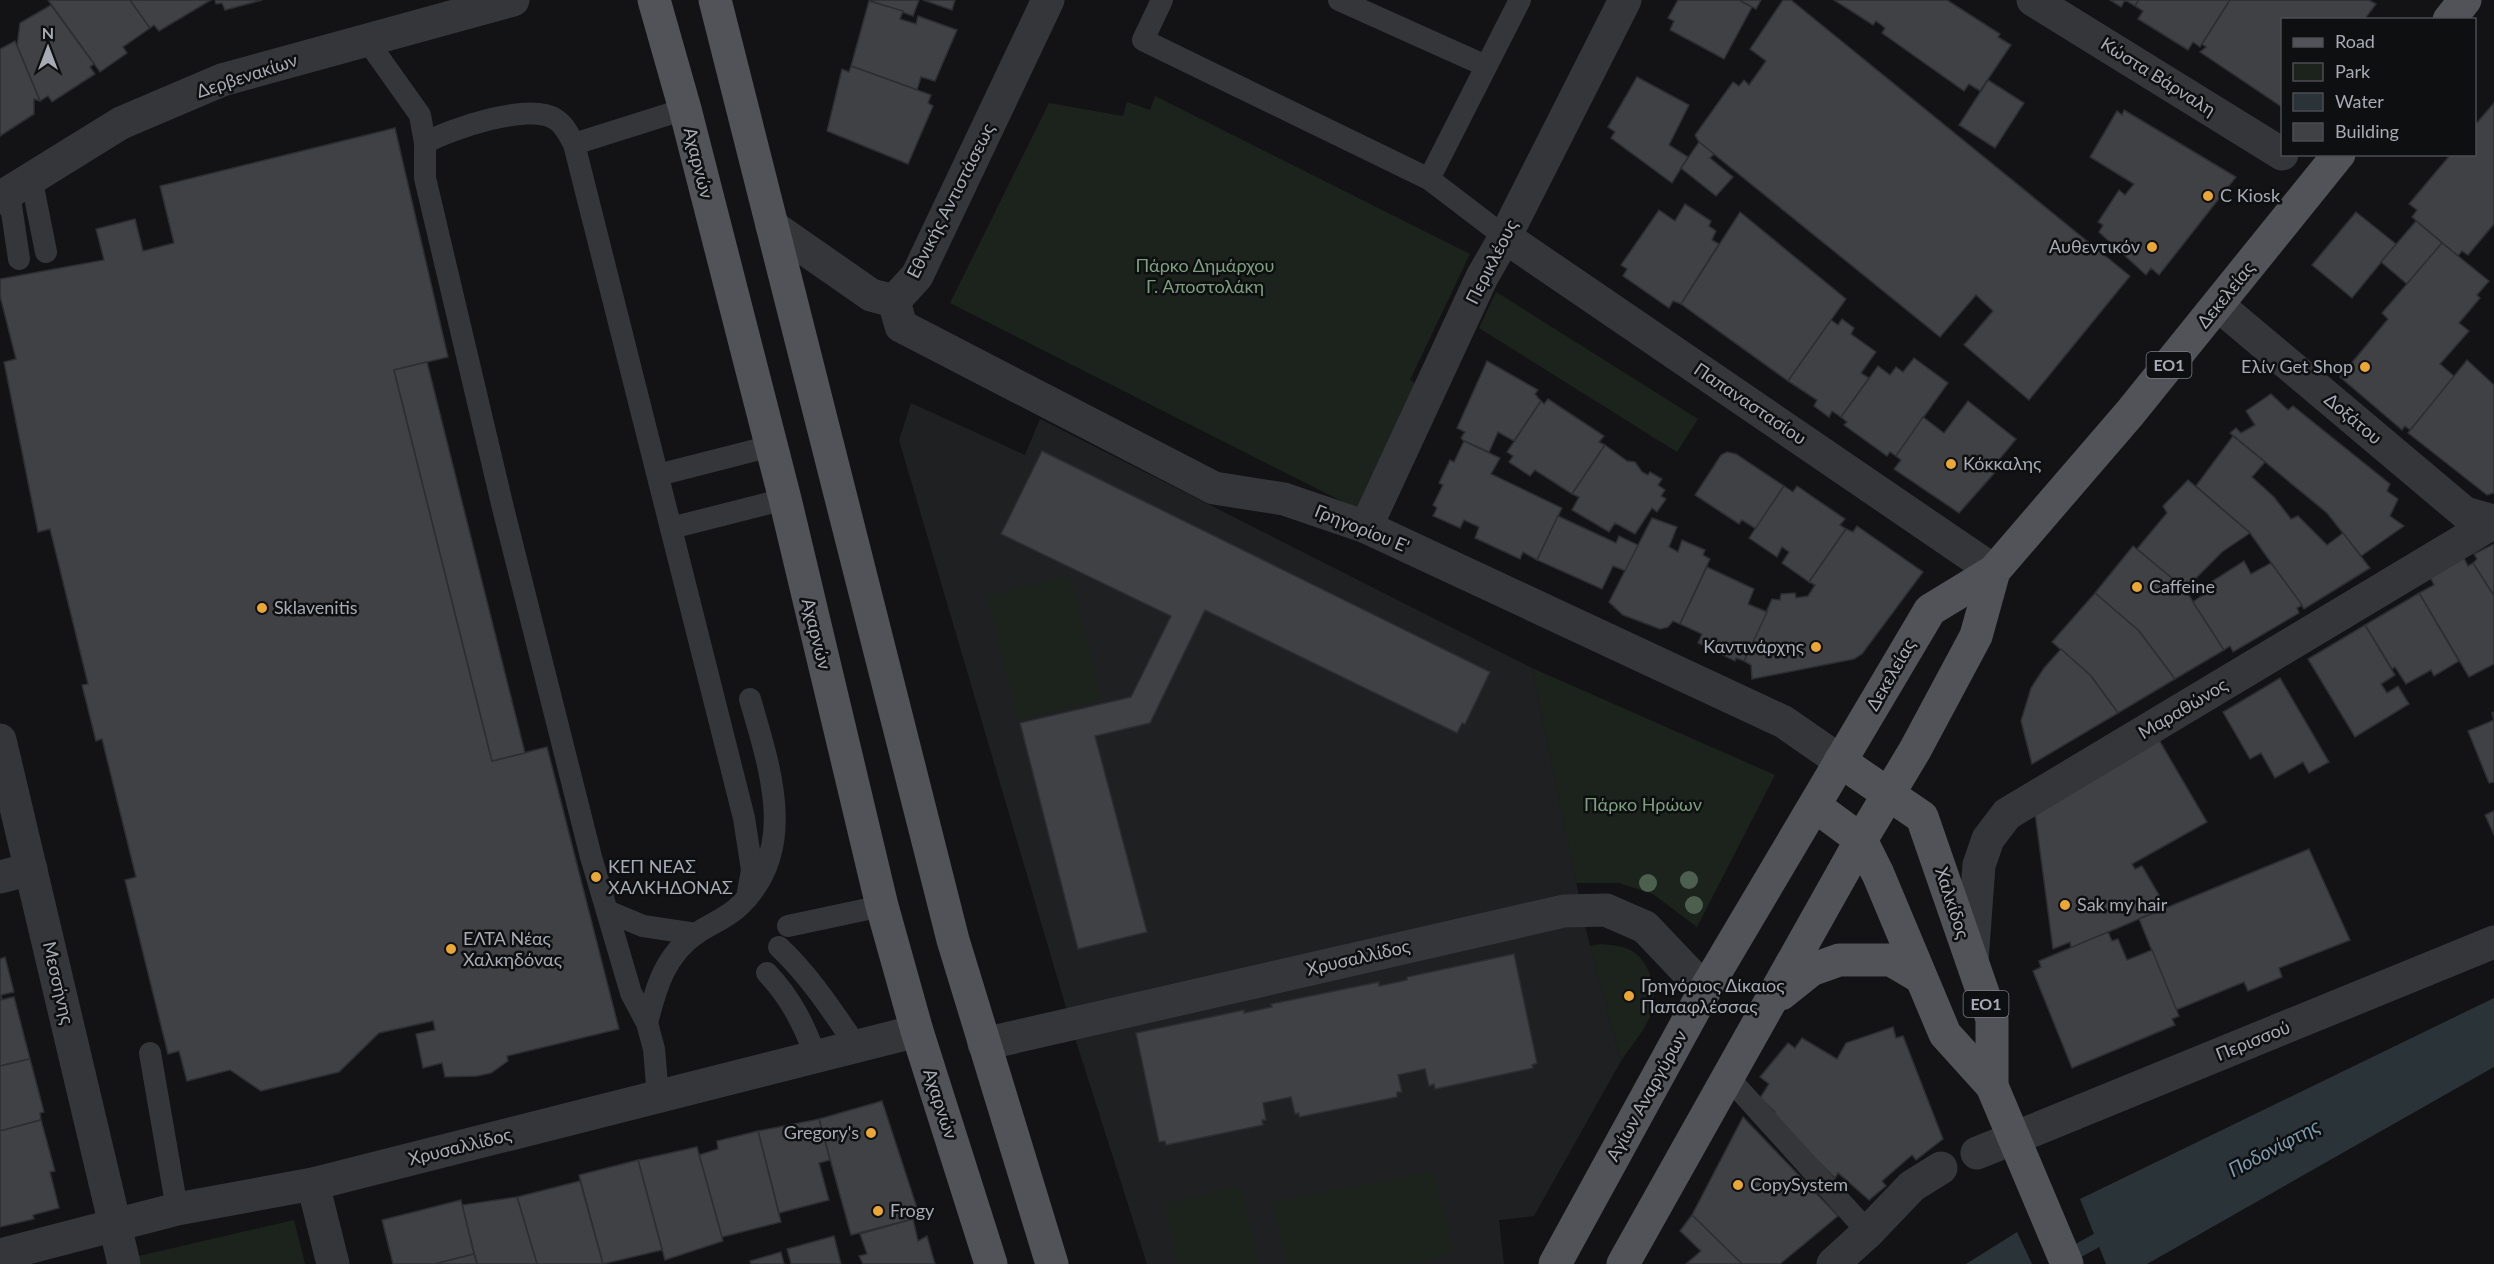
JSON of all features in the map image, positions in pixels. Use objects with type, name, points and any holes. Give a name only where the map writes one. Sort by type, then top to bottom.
[{"type":"main road","name":"Αχαρνών","points":[[654,0],[785,500],[882,906],[917,1031],[992,1264]]},
{"type":"main road","points":[[715,0],[953,940],[1052,1264]]},
{"type":"main road","points":[[2451,18],[2465,0]]},
{"type":"main road","name":"Δεκελείας","points":[[1815,806],[1930,610],[1994,571],[2218,305],[2330,166]]},
{"type":"main road","name":"Δεκελείας","points":[[1887,795],[1976,636],[1994,571]]},
{"type":"main road","name":"Χαλκίδος","points":[[1840,761],[1922,817],[1992,1019],[1992,1086],[2012,1139],[2067,1264]]},
{"type":"main road","name":"ΕΟ1","points":[[1861,840],[1887,795]]},
{"type":"main road","name":"Χαλκίδος","points":[[1815,806],[1861,840],[1878,874],[1945,1034],[1992,1086]]},
{"type":"main road","name":"Αγίων Αναργύρων","points":[[1555,1264],[1705,990],[1815,806]]},
{"type":"main road","points":[[1623,1264],[1861,840]]},
{"type":"main road","points":[[1768,1005],[1811,970],[1839,960],[1892,960],[1920,976]]},
{"type":"street","name":"Δερβενακίων","points":[[13,189],[121,123],[222,80],[513,0]]},
{"type":"street","name":"Εθνικής Αντιστάσεως","points":[[894,301],[917,276],[1048,0]]},
{"type":"street","name":"Περικλέους","points":[[1365,527],[1482,277],[1505,237],[1625,0]]},
{"type":"street","name":"Κώστα Βάρναλη","points":[[2033,0],[2281,153]]},
{"type":"street","name":"Κώστα Βάρναλη","points":[[2291,156],[2330,166]]},
{"type":"street","points":[[772,226],[871,295],[894,301]]},
{"type":"street","name":"Παπαναστασίου","points":[[1505,237],[1994,571]]},
{"type":"street","name":"Γρηγορίου Ε'","points":[[894,301],[901,326],[1214,488],[1284,500],[1365,527],[1784,722],[1840,761]]},
{"type":"street","name":"Δοξάτου","points":[[2218,305],[2464,513],[2494,522]]},
{"type":"street","name":"Μαραθώνος","points":[[1972,963],[1979,865],[1988,838],[2007,814],[2494,522]]},
{"type":"street","name":"Μεσσήνης","points":[[0,740],[15,873],[115,1225],[124,1264]]},
{"type":"street","name":"Χρυσαλλίδος","points":[[984,1044],[1564,911],[1606,910],[1645,927],[1705,990]]},
{"type":"street","name":"Περισσού","points":[[1977,1153],[2494,942]]},
{"type":"street","name":"Χρυσαλλίδος","points":[[0,1255],[177,1209],[313,1184],[917,1031]]},
{"type":"street","points":[[1833,1264],[1868,1232],[1912,1186],[1941,1168]]},
{"type":"street","points":[[313,1184],[333,1264]]},
{"type":"lane","points":[[1162,0],[1143,40],[1429,179],[1505,237]]},
{"type":"lane","points":[[1339,0],[1486,66]]},
{"type":"lane","points":[[1429,179],[1520,0]]},
{"type":"lane","points":[[366,39],[420,115],[425,143],[425,178],[478,402],[607,911],[630,993],[647,1023],[654,1049],[658,1097]]},
{"type":"lane","points":[[574,144],[684,109]]},
{"type":"lane","points":[[425,143],[446,132],[533,113],[554,118],[567,130],[574,144],[746,826],[752,870],[747,898]]},
{"type":"lane","points":[[13,189],[46,252]]},
{"type":"lane","points":[[13,189],[19,259]]},
{"type":"lane","points":[[658,475],[771,446]]},
{"type":"lane","points":[[671,528],[785,500]]},
{"type":"lane","points":[[647,1023],[664,968],[675,952],[696,934],[734,910],[747,898],[764,874],[776,828],[773,781],[750,699]]},
{"type":"lane","points":[[788,926],[882,906]]},
{"type":"lane","points":[[607,911],[643,926],[696,934]]},
{"type":"lane","points":[[778,947],[795,962],[825,999],[857,1047]]},
{"type":"lane","points":[[767,973],[791,1003],[816,1057]]},
{"type":"lane","points":[[150,1053],[177,1209]]},
{"type":"lane","points":[[1727,1076],[1868,1232]]},
{"type":"shaded area","points":[[911,403],[1025,455],[1040,419],[1532,668],[1586,930],[1621,1061],[1534,1216],[1499,1220],[1504,1264],[1147,1264],[1075,1038],[899,440]]},
{"type":"green space","name":"Πάρκο Δημάρχου Γ. Αποστολάκη","points":[[1155,96],[1470,254],[1410,380],[1422,387],[1363,512],[950,303],[1049,103],[1123,116],[1127,102],[1150,110]]},
{"type":"green space","points":[[1496,292],[1698,419],[1677,452],[1479,328]]},
{"type":"green space","points":[[1070,575],[1102,699],[1018,720],[987,596]]},
{"type":"green space","name":"Πάρκο Ηρώων","points":[[1532,668],[1775,775],[1697,927],[1653,894],[1619,883],[1576,883]]},
{"type":"green space","points":[[1601,944],[1625,948],[1639,956],[1648,971],[1654,989],[1653,1006],[1648,1020],[1621,1061],[1590,946]]},
{"type":"green space","points":[[1433,1171],[1454,1253],[1413,1264],[1286,1264],[1273,1202]]},
{"type":"green space","points":[[1241,1186],[1259,1264],[1178,1264],[1164,1203]]},
{"type":"green space","points":[[294,1220],[305,1264],[104,1264]]},
{"type":"water","points":[[2494,998],[2494,1067],[2147,1264],[2106,1264],[2080,1199]]},
{"type":"water","points":[[2017,1232],[2032,1264],[1966,1264]]},
{"type":"building","points":[[48,0],[130,0],[150,28],[123,47],[127,53],[100,72]]},
{"type":"building","points":[[130,0],[211,0],[159,31],[154,25],[150,28]]},
{"type":"building","points":[[215,0],[262,0],[225,10],[222,3],[216,4]]},
{"type":"building","points":[[869,0],[919,0],[913,16]]},
{"type":"building","points":[[923,0],[955,0],[952,10]]},
{"type":"building","points":[[1678,0],[1739,0],[1752,7],[1724,59],[1670,30],[1674,21],[1668,18]]},
{"type":"building","points":[[1739,0],[1761,0],[1756,9]]},
{"type":"building","points":[[1783,0],[1791,0],[2130,276],[2029,400],[1964,345],[1993,311],[1976,295],[1940,337],[1699,142],[1695,135],[1733,82],[1739,86],[1744,80],[1749,85],[1766,61],[1750,49]]},
{"type":"building","points":[[1834,0],[1947,0],[2000,34],[1998,37],[2011,45],[1980,91],[1969,84],[1964,91],[1882,33],[1885,28],[1876,21],[1873,25]]},
{"type":"building","points":[[2110,0],[2125,0],[2121,7]]},
{"type":"building","points":[[2125,0],[2139,0],[2135,6]]},
{"type":"building","points":[[2139,0],[2230,0],[2200,47],[2193,42],[2188,50],[2138,19],[2143,11],[2135,6]]},
{"type":"building","points":[[2230,0],[2369,0],[2376,4],[2366,18],[2281,18],[2281,106],[2200,52],[2206,47],[2202,44]]},
{"type":"building","points":[[869,1],[903,11],[900,19],[916,24],[918,16],[957,30],[935,81],[921,77],[917,90],[851,66]]},
{"type":"building","points":[[51,5],[94,64],[90,67],[95,74],[52,102],[48,96],[40,101],[17,46],[20,23]]},
{"type":"building","points":[[15,41],[40,101],[34,99],[34,114],[0,136],[0,49]]},
{"type":"building","points":[[851,66],[931,95],[928,103],[933,106],[908,164],[827,131],[842,69],[849,72]]},
{"type":"building","points":[[1637,77],[1689,105],[1669,145],[1688,157],[1672,183],[1611,138],[1615,132],[1608,127]]},
{"type":"building","points":[[1988,80],[2024,103],[1995,148],[1959,125]]},
{"type":"building","points":[[2494,103],[2494,224],[2468,255],[2462,251],[2458,256],[2412,217],[2417,210],[2409,204],[2449,156],[2476,156],[2476,124]]},
{"type":"building","points":[[2124,110],[2236,177],[2159,275],[2151,268],[2146,275],[2099,232],[2103,225],[2098,222],[2119,190],[2125,195],[2134,184],[2090,157],[2117,111],[2122,115]]},
{"type":"building","name":"Sklavenitis","points":[[395,128],[448,357],[394,370],[492,761],[547,747],[619,1029],[507,1056],[508,1061],[491,1073],[445,1077],[442,1063],[423,1068],[416,1034],[435,1030],[433,1021],[379,1033],[339,1072],[261,1091],[230,1070],[187,1081],[179,1051],[168,1054],[125,880],[136,877],[102,739],[96,741],[82,685],[88,684],[50,529],[38,532],[4,362],[16,359],[0,296],[0,279],[104,260],[96,229],[135,219],[143,251],[174,243],[160,186]]},
{"type":"building","points":[[1699,142],[1714,154],[1710,158],[1733,177],[1716,196],[1681,168]]},
{"type":"building","points":[[1685,204],[1711,221],[1709,226],[1716,231],[1712,240],[1719,244],[1681,304],[1673,301],[1669,308],[1623,276],[1627,269],[1621,265],[1659,210],[1675,221]]},
{"type":"building","points":[[1740,212],[1846,299],[1788,381],[1681,304]]},
{"type":"building","points":[[2356,212],[2396,244],[2352,298],[2312,265]]},
{"type":"building","points":[[2416,221],[2442,243],[2407,284],[2381,262]]},
{"type":"building","points":[[2442,243],[2489,281],[2477,295],[2480,298],[2459,323],[2469,331],[2440,364],[2455,377],[2410,430],[2405,426],[2402,430],[2340,377],[2388,319],[2382,313]]},
{"type":"building","points":[[1842,319],[1854,328],[1851,334],[1876,352],[1861,373],[1869,378],[1841,417],[1832,411],[1829,417],[1814,406],[1817,400],[1788,381],[1831,320],[1838,325]]},
{"type":"building","points":[[1914,358],[1948,383],[1896,456],[1890,452],[1887,456],[1844,425],[1847,422],[1841,417],[1878,366],[1890,375],[1896,367],[1903,372]]},
{"type":"building","points":[[2467,360],[2494,385],[2494,493],[2487,495],[2408,433]]},
{"type":"building","points":[[1487,361],[1538,390],[1535,394],[1541,401],[1514,441],[1498,432],[1489,452],[1464,441],[1461,438],[1465,432],[1457,428]]},
{"type":"building","points":[[427,362],[525,753],[492,761],[394,370]]},
{"type":"building","points":[[2271,394],[2288,410],[2293,406],[2390,484],[2387,491],[2398,499],[2390,516],[2404,526],[2361,556],[2327,513],[2230,433],[2236,428],[2241,433],[2255,425],[2246,411]]},
{"type":"building","points":[[1548,399],[1604,436],[1599,442],[1605,445],[1572,494],[1535,470],[1530,476],[1509,462],[1513,456],[1507,452],[1541,401],[1544,404]]},
{"type":"building","points":[[1968,401],[2016,439],[1993,467],[1997,470],[1959,513],[1894,469],[1901,460],[1896,456],[1923,417],[1944,433]]},
{"type":"building","points":[[2233,436],[2265,462],[2252,477],[2274,497],[2291,519],[2298,516],[2327,545],[2343,533],[2370,568],[2304,609],[2250,533],[2196,486]]},
{"type":"building","points":[[1464,441],[1500,458],[1491,474],[1562,508],[1537,560],[1523,552],[1520,559],[1475,538],[1479,527],[1464,520],[1460,528],[1433,516],[1437,508],[1433,505],[1443,485],[1439,483],[1450,460],[1454,462]]},
{"type":"building","points":[[1605,445],[1627,461],[1635,462],[1642,472],[1648,475],[1650,472],[1662,479],[1658,485],[1665,490],[1661,496],[1666,499],[1657,512],[1652,508],[1635,534],[1615,523],[1609,532],[1572,510],[1579,497],[1572,494]]},
{"type":"building","points":[[1042,451],[1490,672],[1465,724],[1462,723],[1457,733],[1205,610],[1150,723],[1095,736],[1147,932],[1078,949],[1020,723],[1131,697],[1171,616],[1001,534]]},
{"type":"building","points":[[1727,452],[1736,454],[1784,486],[1756,529],[1742,520],[1739,524],[1695,495],[1721,455]]},
{"type":"building","points":[[2188,480],[2250,533],[2222,552],[2185,589],[2137,549],[2167,513],[2163,506]]},
{"type":"building","points":[[1784,486],[1793,492],[1797,486],[1845,519],[1840,525],[1846,529],[1809,582],[1782,563],[1789,552],[1782,547],[1777,557],[1749,538]]},
{"type":"building","points":[[1558,516],[1616,543],[1619,536],[1638,545],[1626,571],[1613,566],[1602,589],[1537,560]]},
{"type":"building","points":[[1652,518],[1677,527],[1669,547],[1678,552],[1682,540],[1705,550],[1703,555],[1710,559],[1680,624],[1673,621],[1668,627],[1660,629],[1623,615],[1609,602]]},
{"type":"building","points":[[1857,526],[1923,572],[1862,654],[1854,659],[1752,679],[1751,665],[1744,661],[1772,599],[1780,600],[1781,594],[1795,593],[1796,598],[1808,596],[1815,585],[1809,582],[1846,529],[1853,532]]},
{"type":"building","points":[[2494,544],[2494,596],[2473,563],[2477,559],[2474,554]]},
{"type":"building","points":[[2133,546],[2185,589],[2224,650],[2175,679],[2139,631],[2095,593]]},
{"type":"building","points":[[2464,558],[2468,566],[2473,563],[2494,596],[2494,664],[2469,677],[2419,593],[2434,585],[2430,577]]},
{"type":"building","points":[[2244,561],[2251,574],[2271,563],[2302,605],[2297,608],[2299,613],[2233,652],[2230,646],[2224,650],[2193,602],[2214,587],[2211,582]]},
{"type":"building","points":[[1707,567],[1754,589],[1748,604],[1767,612],[1744,661],[1736,658],[1735,661],[1698,643],[1702,634],[1680,624]]},
{"type":"building","points":[[2095,593],[2139,631],[2175,679],[2118,713],[2091,676],[2052,642]]},
{"type":"building","points":[[2419,593],[2459,661],[2434,676],[2431,670],[2406,684],[2395,667],[2392,669],[2365,625]]},
{"type":"building","points":[[2365,625],[2395,675],[2381,684],[2387,693],[2398,686],[2409,704],[2355,737],[2308,659]]},
{"type":"building","points":[[2061,649],[2091,676],[2118,713],[2032,764],[2021,721],[2031,688],[2044,668]]},
{"type":"building","points":[[2280,678],[2329,762],[2309,773],[2303,762],[2275,778],[2261,753],[2250,759],[2223,712]]},
{"type":"building","points":[[2494,720],[2494,782],[2489,783],[2468,731]]},
{"type":"building","points":[[2159,740],[2207,822],[2132,864],[2135,869],[2142,866],[2162,900],[2157,904],[2160,910],[2071,948],[2070,942],[2053,949],[2035,813]]},
{"type":"building","points":[[2494,811],[2494,835],[2485,815]]},
{"type":"building","points":[[2309,849],[2350,940],[2279,968],[2282,977],[2248,991],[2244,982],[2176,1010],[2139,919]]},
{"type":"building","points":[[2108,932],[2112,941],[2118,939],[2127,960],[2152,950],[2179,1016],[2172,1019],[2175,1025],[2072,1068],[2033,971],[2041,967],[2039,961]]},
{"type":"building","points":[[1514,954],[1537,1063],[1532,1065],[1533,1068],[1435,1089],[1434,1084],[1429,1086],[1425,1069],[1398,1075],[1402,1092],[1397,1092],[1397,1097],[1299,1117],[1299,1113],[1295,1114],[1291,1097],[1263,1103],[1266,1120],[1262,1120],[1263,1125],[1166,1145],[1165,1141],[1159,1142],[1136,1033],[1244,1010],[1244,1013],[1272,1007],[1271,1004],[1379,982],[1379,986],[1407,980],[1407,977]]},
{"type":"building","points":[[5,957],[14,992],[1,995],[0,1000],[0,959]]},
{"type":"building","points":[[14,997],[30,1059],[0,1066],[0,1000]]},
{"type":"building","points":[[1893,1027],[1896,1038],[1903,1036],[1943,1139],[1916,1160],[1912,1155],[1882,1181],[1886,1186],[1869,1200],[1838,1173],[1835,1178],[1771,1115],[1775,1112],[1760,1098],[1769,1084],[1760,1077],[1788,1043],[1795,1048],[1802,1038],[1837,1059],[1846,1043]]},
{"type":"building","points":[[30,1059],[44,1112],[40,1113],[41,1120],[0,1131],[0,1066]]},
{"type":"building","points":[[882,1101],[919,1214],[909,1211],[913,1219],[851,1235],[819,1119]]},
{"type":"building","points":[[1743,1117],[1838,1216],[1780,1264],[1742,1264],[1692,1215]]},
{"type":"building","points":[[819,1119],[830,1160],[819,1163],[829,1200],[779,1213],[758,1131]]},
{"type":"building","points":[[41,1120],[55,1171],[50,1172],[59,1208],[33,1215],[34,1219],[0,1227],[0,1131]]},
{"type":"building","points":[[758,1131],[781,1222],[722,1237],[699,1155],[718,1149],[717,1141]]},
{"type":"building","points":[[697,1147],[723,1241],[665,1260],[638,1160]]},
{"type":"building","points":[[638,1160],[662,1250],[603,1264],[579,1175]]},
{"type":"building","points":[[580,1181],[603,1264],[537,1264],[517,1197]]},
{"type":"building","points":[[517,1197],[537,1264],[477,1264],[462,1205]]},
{"type":"building","points":[[461,1200],[474,1254],[435,1264],[393,1264],[382,1220]]},
{"type":"building","points":[[1692,1215],[1742,1264],[1686,1264],[1701,1251],[1680,1231]]},
{"type":"building","points":[[913,1219],[918,1241],[927,1236],[935,1264],[863,1264],[859,1256],[867,1254],[860,1234]]},
{"type":"building","points":[[834,1236],[841,1264],[791,1264],[787,1249]]},
{"type":"building","points":[[781,1252],[784,1264],[751,1264],[750,1261]]},
{"type":"building","points":[[474,1254],[477,1264],[435,1264]]},
{"type":"waterway","name":"Ποδονίφτης","points":[[2063,1259],[2112,1232]]},
{"type":"place","name":"C Kiosk","points":[[2208,196]]},
{"type":"place","name":"Αυθεντικόν","points":[[2152,247]]},
{"type":"place","name":"Ελίν Get Shop","points":[[2365,367]]},
{"type":"place","name":"Κόκκαλης","points":[[1951,464]]},
{"type":"place","name":"Caffeine","points":[[2137,587]]},
{"type":"place","name":"Sklavenitis","points":[[262,608]]},
{"type":"place","name":"Καντινάρχης","points":[[1816,647]]},
{"type":"place","name":"ΚΕΠ ΝΕΑΣ ΧΑΛΚΗΔΟΝΑΣ","points":[[596,877]]},
{"type":"place","name":"Sak my hair","points":[[2065,905]]},
{"type":"place","name":"ΕΛΤΑ Νέας Χαλκηδόνας","points":[[451,949]]},
{"type":"place","name":"Γρηγόριος Δίκαιος Παπαφλέσσας","points":[[1629,996]]},
{"type":"place","name":"Gregory's","points":[[871,1133]]},
{"type":"place","name":"CopySystem","points":[[1738,1185]]},
{"type":"place","name":"Frogy","points":[[878,1211]]}]
